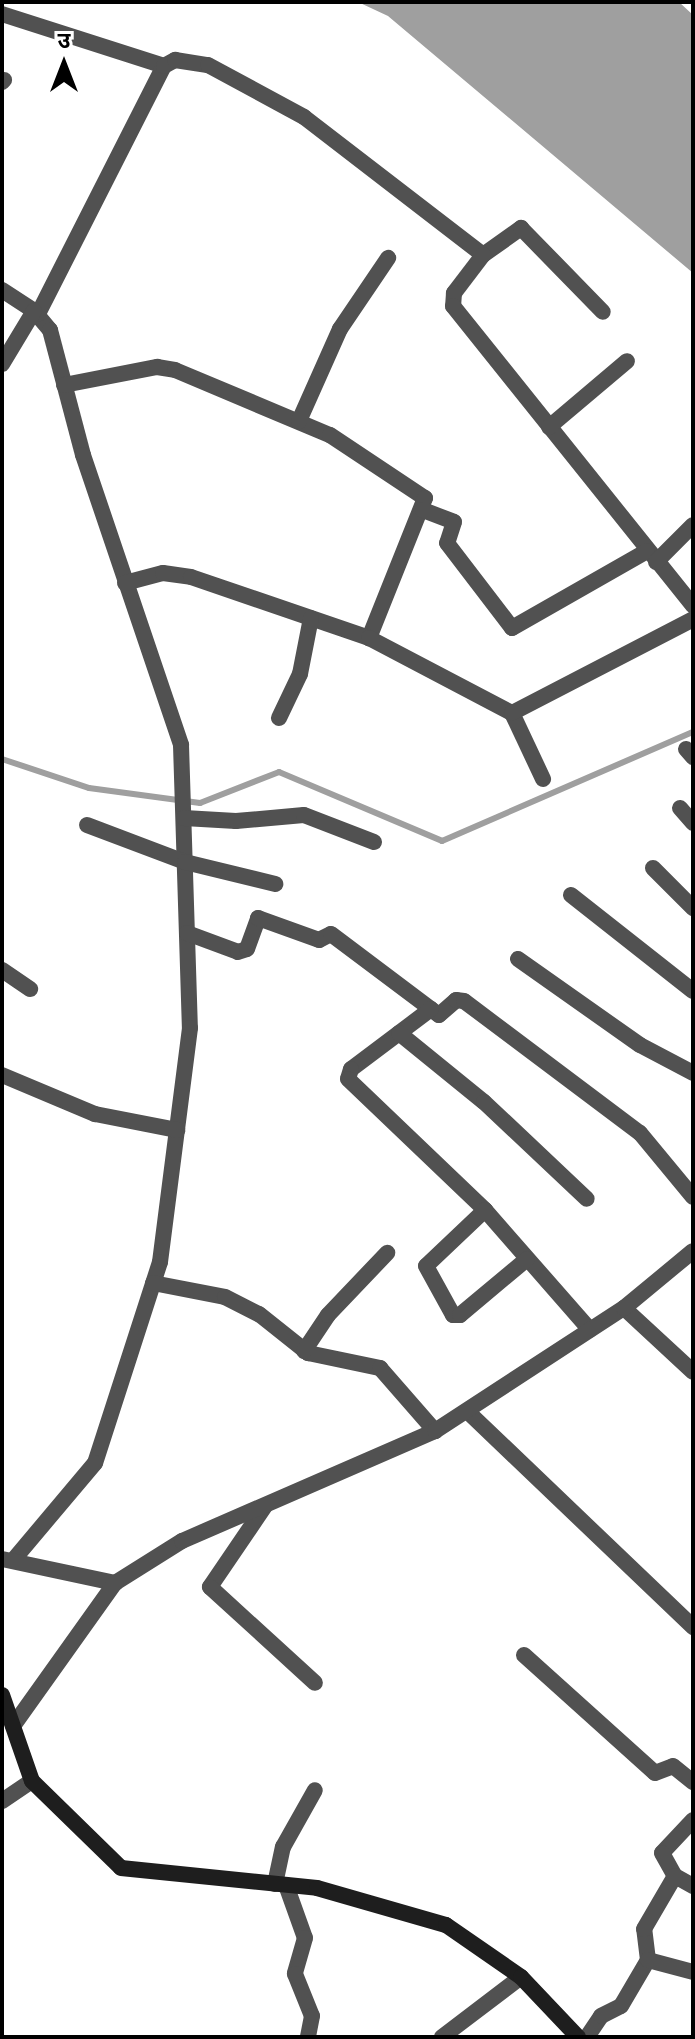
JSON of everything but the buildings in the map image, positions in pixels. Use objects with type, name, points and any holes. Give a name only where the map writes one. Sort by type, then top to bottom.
[{"type":"street","points":[[2,14],[164,66]]},
{"type":"street","points":[[2,364],[36,313],[164,66],[175,60],[208,65],[304,117],[483,255]]},
{"type":"street","points":[[603,312],[521,228],[483,255],[454,293],[453,306],[693,606]]},
{"type":"street","points":[[299,421],[340,329],[388,258]]},
{"type":"street","points":[[2,290],[36,313],[50,330],[125,583],[181,745],[190,1028],[153,1283],[95,1463],[8,1559],[115,1583]]},
{"type":"street","points":[[549,427],[627,361]]},
{"type":"street","points":[[64,385],[167,367],[299,421],[363,454],[425,498],[423,510],[369,638]]},
{"type":"street","points":[[423,510],[454,522],[447,543],[512,628],[652,556],[693,525]]},
{"type":"street","points":[[125,583],[178,574],[369,638],[512,713],[543,779]]},
{"type":"street","points":[[279,718],[300,674],[311,618]]},
{"type":"street","points":[[512,713],[693,619]]},
{"type":"street","points":[[680,808],[693,823]]},
{"type":"street","points":[[184,812],[236,821],[304,815],[374,842]]},
{"type":"street","points":[[87,825],[185,862],[275,884]]},
{"type":"street","points":[[653,868],[693,908]]},
{"type":"street","points":[[571,895],[693,991]]},
{"type":"street","points":[[187,933],[238,952],[247,949],[258,918],[319,940],[335,935],[439,1015],[456,1000],[464,1001],[640,1133],[693,1197]]},
{"type":"street","points":[[518,959],[640,1045],[693,1073]]},
{"type":"street","points":[[2,970],[30,989]]},
{"type":"street","points":[[431,1009],[351,1069],[348,1079],[485,1210],[590,1330]]},
{"type":"street","points":[[399,1033],[484,1102],[587,1199]]},
{"type":"street","points":[[2,1075],[95,1114],[177,1130]]},
{"type":"street","points":[[485,1210],[426,1266],[453,1315],[460,1315],[527,1259]]},
{"type":"street","points":[[13,1726],[115,1583],[182,1541],[435,1431],[624,1308],[693,1251]]},
{"type":"street","points":[[304,1351],[328,1315],[387,1253]]},
{"type":"street","points":[[153,1283],[244,1304],[304,1351],[380,1368],[435,1431]]},
{"type":"street","points":[[624,1308],[693,1372]]},
{"type":"street","points":[[467,1411],[693,1627]]},
{"type":"street","points":[[266,1504],[210,1587],[315,1683]]},
{"type":"street","points":[[524,1655],[655,1773],[673,1766],[693,1782]]},
{"type":"street","points":[[2,1695],[32,1781],[121,1868],[317,1888],[446,1925],[521,1977],[578,2037]]},
{"type":"street","points":[[2,1801],[32,1781]]},
{"type":"street","points":[[308,2037],[312,2016],[295,1974],[305,1938],[280,1885],[283,1847],[315,1790]]},
{"type":"street","points":[[693,1820],[663,1846],[662,1853],[675,1876],[693,1886]]},
{"type":"street","points":[[587,2037],[601,2016],[621,2006],[648,1960],[644,1929],[675,1876]]},
{"type":"street","points":[[648,1960],[693,1972]]},
{"type":"street","points":[[442,2037],[521,1977]]},
{"type":"shaded area","points":[[358,2],[679,2],[693,15],[693,273],[388,16]]},
{"type":"waterway","points":[[2,759],[89,788],[200,803],[279,772],[442,841],[693,732]]}]
